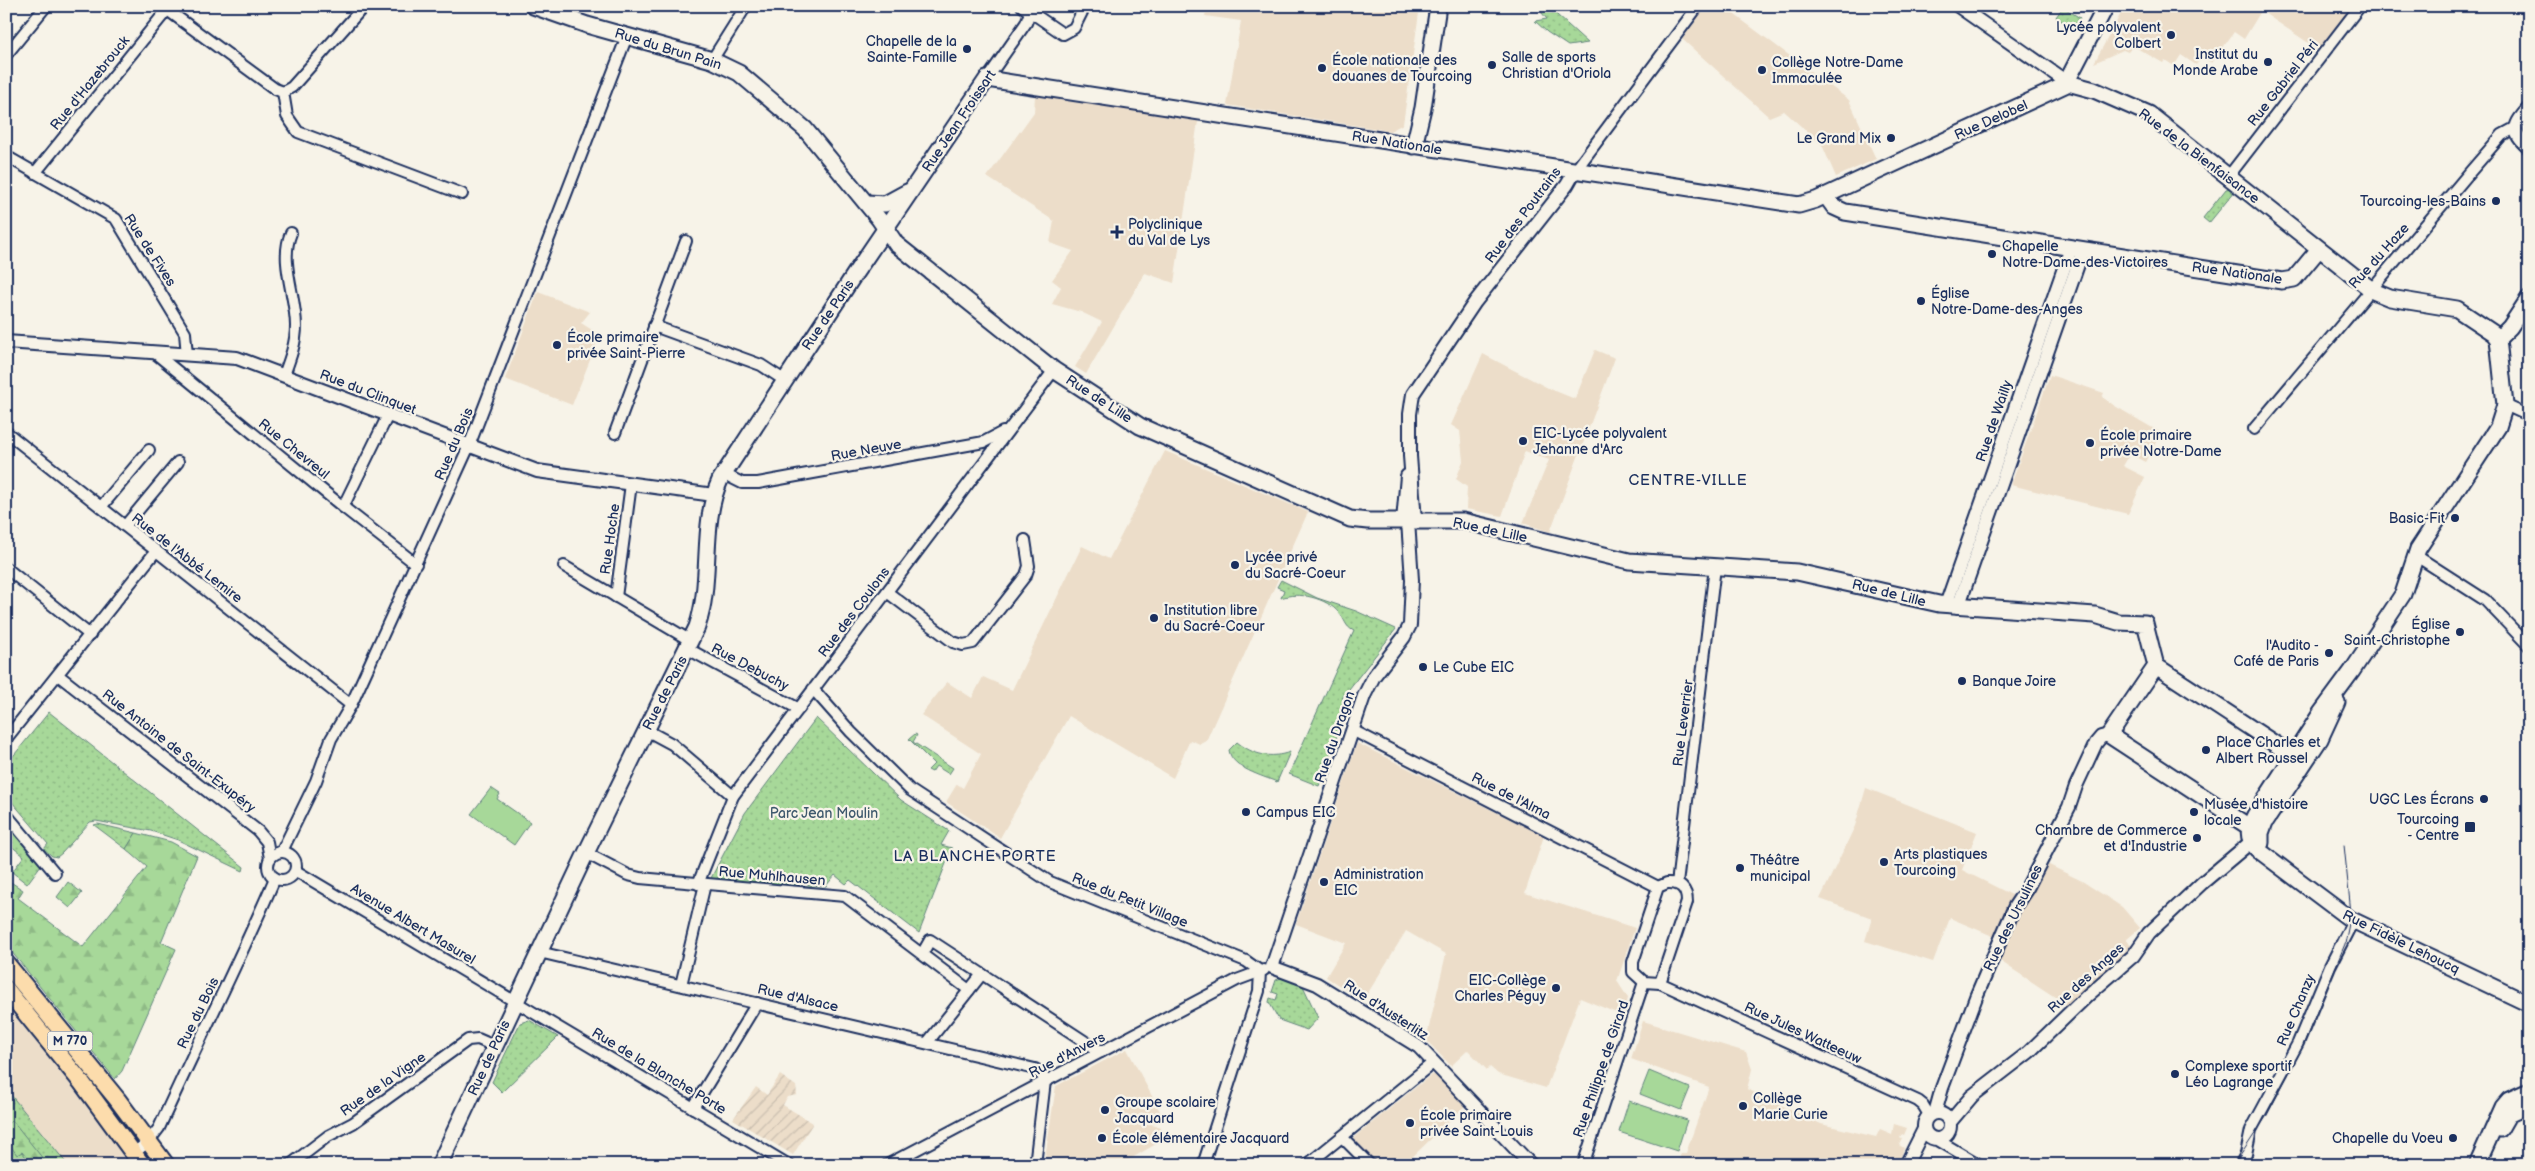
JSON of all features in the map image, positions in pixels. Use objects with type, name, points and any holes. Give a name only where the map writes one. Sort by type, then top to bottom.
[{"type":"main road","name":"Rue du Brun Pain","points":[[533,6],[569,19],[712,60],[740,73],[787,112],[825,151],[886,230]]},
{"type":"main road","points":[[2068,83],[2106,6]]},
{"type":"main road","points":[[1414,146],[1423,108],[1439,8]]},
{"type":"main road","name":"Rue Nationale","points":[[987,79],[1775,203],[1807,204]]},
{"type":"main road","name":"Rue Jean Froissart","points":[[886,230],[987,79]]},
{"type":"main road","name":"Rue Delobel","points":[[1807,204],[2044,96],[2068,83]]},
{"type":"main road","name":"Rue de la Bienfaisance","points":[[2068,83],[2144,111],[2319,249]]},
{"type":"main road","points":[[867,203],[891,203],[915,185]]},
{"type":"main road","name":"Rue Nationale","points":[[1826,196],[1834,207],[1845,212],[2290,281],[2296,277],[2319,249]]},
{"type":"main road","name":"Rue de Lille","points":[[886,230],[896,244],[1054,370],[1151,431],[1341,515],[1359,521],[1471,523],[1629,560],[1797,572],[1952,606],[2095,615],[2118,622],[2145,623],[2156,666]]},
{"type":"main road","name":"Rue de Paris","points":[[441,1164],[494,1046],[586,853],[690,645],[700,620],[704,601],[714,495],[724,474],[784,380],[886,230]]},
{"type":"main road","points":[[2299,760],[2156,666],[2110,735],[2254,835],[2265,822],[2299,760],[2324,731],[2352,671],[2405,590],[2416,554],[2498,427],[2505,405],[2498,339],[2493,333],[2457,309],[2390,298],[2370,289],[2319,249]]},
{"type":"main road","points":[[2498,339],[2510,327],[2529,298]]},
{"type":"main road","name":"Rue Fidèle Lehoucq","points":[[2254,835],[2266,855],[2353,921],[2529,1004]]},
{"type":"main road","name":"M 770","points":[[6,963],[149,1141],[166,1165]]},
{"type":"main road","name":"Rue Fidèle Lehoucq","points":[[2466,974],[2504,983],[2529,995]]},
{"type":"main road","name":"M 770","points":[[6,989],[82,1083],[138,1159]]},
{"type":"main road","points":[[2478,1165],[2504,1105],[2509,1100],[2529,1091]]},
{"type":"main road","points":[[2485,1165],[2506,1118],[2511,1113],[2529,1105]]},
{"type":"street","points":[[6,55],[46,6]]},
{"type":"street","points":[[283,92],[292,87],[364,6]]},
{"type":"street","points":[[712,60],[746,6]]},
{"type":"street","points":[[1028,8],[1058,32],[1066,34],[1074,28],[1085,6]]},
{"type":"street","name":"Rue des Poutrains","points":[[1409,521],[1411,407],[1416,388],[1475,302],[1567,185],[1575,171],[1698,6]]},
{"type":"street","points":[[1958,6],[2068,83]]},
{"type":"street","name":"Rue Gabriel Péri","points":[[2228,177],[2360,6]]},
{"type":"street","points":[[164,8],[276,89],[283,92]]},
{"type":"street","name":"Rue d'Hazebrouck","points":[[35,173],[164,8]]},
{"type":"street","name":"Rue Jean Froissart","points":[[987,79],[1026,23],[1028,8]]},
{"type":"street","name":"Rue du Bois","points":[[282,851],[316,780],[331,739],[351,705],[469,446],[627,36]]},
{"type":"street","points":[[283,92],[287,116],[298,132],[462,194]]},
{"type":"street","name":"Rue du Haze","points":[[2254,429],[2500,137],[2516,128],[2517,122],[2529,108]]},
{"type":"street","points":[[2516,128],[2518,137],[2529,148]]},
{"type":"street","name":"Rue de Fives","points":[[6,156],[111,216],[119,224],[185,333],[187,355]]},
{"type":"street","points":[[284,375],[294,346],[296,331],[295,306],[286,250],[290,233]]},
{"type":"street","points":[[615,433],[686,241]]},
{"type":"street","name":"Rue de Wailly","points":[[1952,606],[2077,249]]},
{"type":"street","points":[[654,326],[761,365],[784,380]]},
{"type":"street","name":"Rue du Clinquet","points":[[6,342],[237,358],[537,471],[714,495]]},
{"type":"street","name":"Rue Chevreul","points":[[155,353],[343,508],[416,564]]},
{"type":"street","name":"Rue des Coulons","points":[[702,884],[733,796],[1054,370]]},
{"type":"street","points":[[2505,405],[2529,416]]},
{"type":"street","points":[[343,508],[388,416]]},
{"type":"street","name":"Rue Neuve","points":[[724,474],[742,483],[758,483],[984,442],[996,437],[1011,425]]},
{"type":"street","name":"Rue de l'Abbé Lemire","points":[[6,432],[351,705]]},
{"type":"street","points":[[101,507],[150,450]]},
{"type":"street","points":[[125,526],[178,462]]},
{"type":"street","name":"Rue Hoche","points":[[616,597],[631,484]]},
{"type":"street","name":"Rue du Dragon","points":[[1203,1165],[1266,969],[1352,730],[1374,676],[1404,637],[1410,625],[1412,580],[1409,521]]},
{"type":"street","points":[[887,592],[953,642],[962,645],[973,643],[981,636],[1026,576],[1029,566],[1025,540]]},
{"type":"street","points":[[6,739],[156,551]]},
{"type":"street","points":[[2416,554],[2485,600],[2529,646]]},
{"type":"street","name":"Rue Hoche","points":[[564,566],[690,645]]},
{"type":"street","name":"Rue Leverrier","points":[[1677,884],[1715,567]]},
{"type":"street","points":[[6,568],[90,635]]},
{"type":"street","name":"Rue Debuchy","points":[[690,645],[800,709]]},
{"type":"street","name":"Rue Antoine de Saint-Exupéry","points":[[58,674],[258,831],[267,842],[270,858]]},
{"type":"street","name":"Rue du Petit Village","points":[[813,689],[851,732],[910,790],[1050,882],[1266,969]]},
{"type":"street","points":[[646,730],[672,744],[733,796]]},
{"type":"street","name":"Rue de l'Alma","points":[[1352,730],[1658,887]]},
{"type":"street","name":"Rue des Ursulines","points":[[1932,1114],[1976,997],[2015,906],[2027,888],[2070,807],[2076,786],[2096,743],[2101,737],[2110,735]]},
{"type":"street","points":[[6,814],[55,872]]},
{"type":"street","name":"Rue des Anges","points":[[1950,1122],[1972,1096],[2029,1052],[2088,995],[2133,956],[2149,932],[2254,835]]},
{"type":"street","points":[[282,851],[294,858],[296,871],[286,880],[275,878],[269,870],[270,858],[275,853],[282,851]]},
{"type":"street","points":[[586,853],[633,877],[702,884]]},
{"type":"street","name":"Avenue Albert Masurel","points":[[296,871],[516,1001]]},
{"type":"street","name":"Rue du Bois","points":[[138,1159],[159,1128],[209,1018],[234,970],[275,878]]},
{"type":"street","points":[[1667,883],[1677,884],[1685,889],[1687,902],[1660,983],[1644,982],[1635,975],[1632,966],[1658,887],[1667,883]]},
{"type":"street","name":"Rue Muhlhausen","points":[[681,985],[702,884],[845,896],[969,990]]},
{"type":"street","name":"Rue Chanzy","points":[[2240,1165],[2246,1154],[2251,1130],[2298,1044],[2330,966],[2353,921]]},
{"type":"street","points":[[922,954],[930,940],[1101,1052]]},
{"type":"street","name":"Rue d'Alsace","points":[[539,952],[1034,1069],[1040,1072],[1045,1081]]},
{"type":"street","name":"Rue d'Anvers","points":[[887,1165],[1237,980],[1266,969]]},
{"type":"street","name":"Rue d'Austerlitz","points":[[1266,969],[1327,990],[1415,1043],[1532,1165]]},
{"type":"street","points":[[927,1043],[982,974]]},
{"type":"street","name":"Rue Philippe de Girard","points":[[1583,1165],[1644,982]]},
{"type":"street","name":"Rue Jules Watteeuw","points":[[1660,983],[1918,1101],[1932,1114]]},
{"type":"street","name":"Rue de la Blanche Porte","points":[[516,1001],[789,1165]]},
{"type":"street","points":[[693,1108],[757,1003]]},
{"type":"street","name":"Rue de la Vigne","points":[[290,1165],[328,1136],[353,1123],[468,1040],[478,1039],[494,1046]]},
{"type":"street","points":[[1307,1165],[1434,1062]]},
{"type":"street","points":[[1034,1165],[1045,1081]]},
{"type":"street","points":[[1906,1165],[1924,1128],[1925,1120],[1932,1114],[1945,1115],[1950,1122],[1948,1134],[1935,1139],[1920,1149],[1911,1165]]},
{"type":"street","points":[[1924,1128],[1928,1136],[1980,1165]]},
{"type":"street","points":[[1342,1136],[1370,1165]]},
{"type":"shaded area","name":"École nationale des douanes de Tourcoing","points":[[1207,6],[1420,6],[1403,124],[1390,131],[1227,105],[1241,21],[1205,16]]},
{"type":"shaded area","name":"Collège Notre-Dame Immaculée","points":[[1706,6],[1723,6],[1849,100],[1876,159],[1836,177],[1822,145],[1784,111],[1769,117],[1682,39]]},
{"type":"shaded area","name":"Lycée polyvalent Colbert","points":[[2125,6],[2352,6],[2319,50],[2261,11],[2244,39],[2234,32],[2212,63],[2201,57],[2196,65],[2181,55],[2174,66],[2165,60],[2163,63],[2133,46],[2128,52],[2123,50],[2094,63]]},
{"type":"shaded area","name":"Polyclinique du Val de Lys","points":[[1035,96],[1198,121],[1174,283],[1145,273],[1086,374],[1075,367],[1102,322],[1081,312],[1052,304],[1061,287],[1052,280],[1073,251],[1050,243],[1054,221],[987,177],[1034,112]]},
{"type":"shaded area","name":"École primaire privée Saint-Pierre","points":[[538,292],[590,312],[581,323],[600,335],[572,405],[505,379]]},
{"type":"shaded area","name":"EIC-Lycée polyvalent Jehanne d'Arc","points":[[1595,350],[1615,358],[1550,532],[1523,523],[1549,460],[1525,451],[1502,516],[1466,509],[1467,487],[1456,479],[1463,461],[1460,431],[1451,425],[1483,354],[1548,388],[1575,399]]},
{"type":"shaded area","name":"École primaire privée Notre-Dame","points":[[2050,375],[2104,393],[2102,397],[2161,433],[2145,462],[2130,454],[2123,466],[2145,477],[2128,514],[2011,485]]},
{"type":"shaded area","name":"Institution libre du Sacré-Coeur","points":[[1165,451],[1308,512],[1206,741],[1200,744],[1190,740],[1173,778],[1069,716],[1000,838],[946,802],[957,784],[963,788],[981,754],[921,715],[947,682],[972,698],[983,677],[1012,690],[1082,546],[1109,559]]},
{"type":"shaded area","points":[[1357,743],[1544,836],[1525,893],[1635,928],[1617,981],[1628,998],[1624,1016],[1580,998],[1546,1088],[1498,1074],[1490,1067],[1487,1070],[1468,1050],[1451,1066],[1426,1040],[1446,954],[1406,931],[1363,1001],[1326,977],[1346,943],[1296,924]]},
{"type":"shaded area","name":"Arts plastiques Tourcoing","points":[[1866,788],[1977,832],[1962,870],[2014,896],[1995,937],[1950,918],[1933,962],[1865,941],[1872,918],[1820,899],[1855,826]]},
{"type":"shaded area","points":[[2045,863],[2082,881],[2122,907],[2140,928],[2126,940],[2133,946],[2067,1005],[1997,959]]},
{"type":"shaded area","points":[[6,948],[121,1089],[174,1165],[68,1165],[6,1089]]},
{"type":"shaded area","name":"Collège Marie Curie","points":[[1643,1021],[1746,1052],[1752,1069],[1747,1089],[1821,1124],[1876,1137],[1880,1129],[1892,1134],[1894,1124],[1907,1128],[1904,1135],[1902,1134],[1900,1138],[1902,1139],[1899,1145],[1904,1148],[1898,1165],[1677,1165],[1681,1153],[1686,1153],[1709,1087],[1631,1059]]},
{"type":"shaded area","name":"Groupe scolaire Jacquard","points":[[1127,1049],[1162,1115],[1152,1125],[1161,1127],[1156,1144],[1120,1165],[1097,1165],[1045,1158],[1056,1086]]},
{"type":"shaded area","points":[[780,1075],[796,1086],[797,1095],[787,1097],[783,1105],[813,1123],[793,1155],[733,1119],[756,1087],[767,1095]]},
{"type":"shaded area","name":"École primaire privée Saint-Louis","points":[[1431,1075],[1436,1075],[1465,1106],[1404,1165],[1379,1165],[1352,1139]]},
{"type":"green space","points":[[1536,6],[1547,6],[1588,43],[1568,46],[1547,32],[1535,21],[1547,19]]},
{"type":"green space","points":[[2063,7],[2080,18],[2073,29],[2056,17]]},
{"type":"green space","points":[[2231,188],[2235,191],[2209,223],[2203,218],[2226,189]]},
{"type":"green space","points":[[1281,580],[1317,598],[1356,611],[1396,629],[1342,698],[1349,702],[1319,786],[1289,774],[1354,631],[1348,627],[1334,608],[1327,603],[1312,597],[1296,595],[1281,598],[1284,590],[1277,587]]},
{"type":"green space","points":[[49,712],[244,867],[243,871],[178,840],[151,831],[96,821],[90,822],[57,857],[52,856],[44,849],[48,844],[6,795],[6,765]]},
{"type":"green space","name":"Parc Jean Moulin","points":[[816,718],[901,800],[949,831],[941,845],[952,848],[919,933],[850,880],[846,884],[835,875],[826,886],[710,880],[745,813]]},
{"type":"green space","points":[[915,734],[917,735],[913,742],[953,768],[949,774],[936,766],[932,772],[928,770],[934,764],[909,739]]},
{"type":"green space","points":[[1237,742],[1256,753],[1276,755],[1290,752],[1277,782],[1248,770],[1235,762],[1229,750]]},
{"type":"green space","points":[[491,788],[500,794],[497,799],[530,822],[514,845],[471,814]]},
{"type":"green space","points":[[98,824],[136,833],[126,849],[94,825]]},
{"type":"green space","points":[[6,825],[41,865],[27,884],[12,872],[24,856],[6,842]]},
{"type":"green space","points":[[136,833],[171,842],[197,856],[161,942],[176,949],[122,1071],[115,1079],[6,945],[6,879],[23,890],[18,898],[83,947],[147,867],[126,849]]},
{"type":"green space","points":[[68,882],[82,893],[70,908],[57,897]]},
{"type":"green space","points":[[1286,976],[1303,986],[1318,1018],[1307,1030],[1279,1020],[1269,1002],[1270,998],[1276,1000],[1278,994],[1272,992],[1276,980]]},
{"type":"green space","points":[[529,1020],[558,1037],[502,1092],[492,1082],[520,1023]]},
{"type":"green space","points":[[1649,1071],[1690,1088],[1681,1110],[1640,1094]]},
{"type":"green space","points":[[6,1089],[68,1165],[6,1165]]},
{"type":"green space","points":[[1629,1101],[1687,1120],[1677,1151],[1619,1132]]},
{"type":"green space","points":[[12,1120],[48,1165],[28,1165],[30,1162],[22,1152],[17,1155],[7,1141],[6,1126]]},
{"type":"tram line","points":[[2234,1165],[2266,1117],[2301,1050],[2345,944],[2351,913],[2344,845]]},
{"type":"place","name":"Lycée polyvalent Colbert","points":[[2171,35]]},
{"type":"place","name":"Chapelle de la Sainte-Famille","points":[[967,49]]},
{"type":"place","name":"Institut du Monde Arabe","points":[[2268,62]]},
{"type":"place","name":"Salle de sports Christian d'Oriola","points":[[1492,65]]},
{"type":"place","name":"École nationale des douanes de Tourcoing","points":[[1322,68]]},
{"type":"place","name":"Collège Notre-Dame Immaculée","points":[[1762,70]]},
{"type":"place","name":"Le Grand Mix","points":[[1891,138]]},
{"type":"place","name":"Tourcoing-les-Bains","points":[[2496,201]]},
{"type":"place","name":"Polyclinique du Val de Lys","points":[[1117,232]]},
{"type":"place","name":"Chapelle Notre-Dame-des-Victoires","points":[[1992,254]]},
{"type":"place","name":"Église Notre-Dame-des-Anges","points":[[1921,301]]},
{"type":"place","name":"École primaire privée Saint-Pierre","points":[[557,345]]},
{"type":"place","name":"EIC-Lycée polyvalent Jehanne d'Arc","points":[[1523,441]]},
{"type":"place","name":"École primaire privée Notre-Dame","points":[[2090,443]]},
{"type":"place","name":"Basic-Fit","points":[[2455,518]]},
{"type":"place","name":"Lycée privé du Sacré-Coeur","points":[[1235,565]]},
{"type":"place","name":"Institution libre du Sacré-Coeur","points":[[1154,618]]},
{"type":"place","name":"Église Saint-Christophe","points":[[2460,632]]},
{"type":"place","name":"l'Audito - Café de Paris","points":[[2329,653]]},
{"type":"place","name":"Le Cube EIC","points":[[1423,667]]},
{"type":"place","name":"Banque Joire","points":[[1962,681]]},
{"type":"place","name":"Place Charles et Albert Roussel","points":[[2206,750]]},
{"type":"place","name":"UGC Les Écrans","points":[[2484,799]]},
{"type":"place","name":"Campus EIC","points":[[1246,812]]},
{"type":"place","name":"Musée d'histoire locale","points":[[2194,812]]},
{"type":"place","name":"Tourcoing - Centre","points":[[2470,827]]},
{"type":"place","name":"Chambre de Commerce et d'Industrie","points":[[2197,838]]},
{"type":"place","name":"Arts plastiques Tourcoing","points":[[1884,862]]},
{"type":"place","name":"Théâtre municipal","points":[[1740,868]]},
{"type":"place","name":"Administration EIC","points":[[1324,882]]},
{"type":"place","name":"EIC-Collège Charles Péguy","points":[[1556,988]]},
{"type":"place","name":"Complexe sportif Léo Lagrange","points":[[2175,1074]]},
{"type":"place","name":"Collège Marie Curie","points":[[1743,1106]]},
{"type":"place","name":"Groupe scolaire Jacquard","points":[[1105,1110]]},
{"type":"place","name":"École primaire privée Saint-Louis","points":[[1410,1123]]},
{"type":"place","name":"École élémentaire Jacquard","points":[[1102,1138]]},
{"type":"place","name":"Chapelle du Voeu","points":[[2453,1138]]},
{"type":"district","name":"CENTRE-VILLE","points":[[1688,480]]},
{"type":"district","name":"LA BLANCHE PORTE","points":[[975,856]]}]
